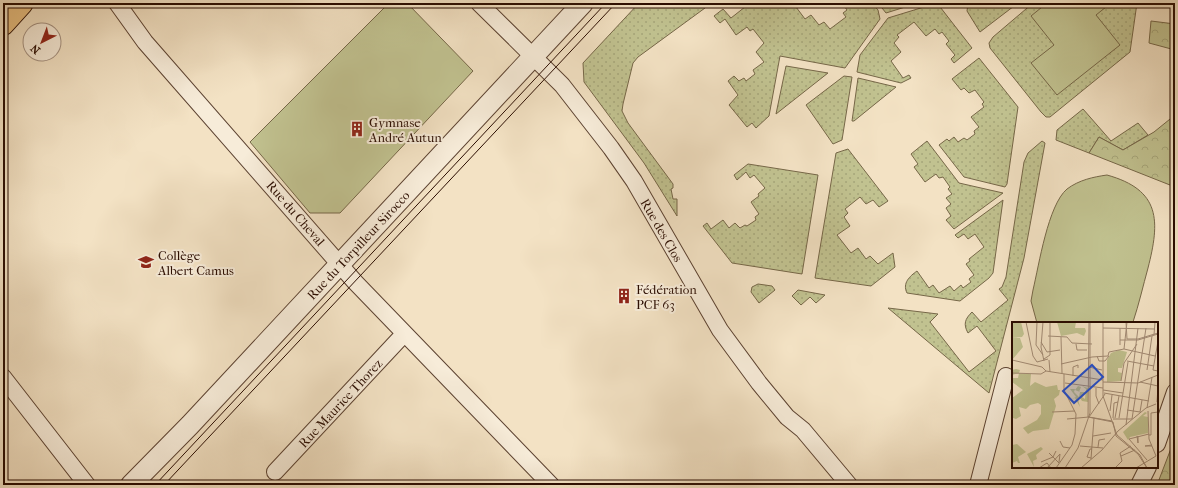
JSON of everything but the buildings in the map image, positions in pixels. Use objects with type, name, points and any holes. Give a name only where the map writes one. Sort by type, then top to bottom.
[{"type":"main road","points":[[3,24],[22,3]]},
{"type":"street","name":"Rue du Cheval","points":[[116,3],[145,42],[336,260],[404,334],[550,485]]},
{"type":"street","name":"Rue des Clos","points":[[479,3],[562,85],[611,148],[634,182],[720,330],[759,383],[787,417],[803,430],[849,485]]},
{"type":"street","name":"Rue du Torpilleur Sirocco","points":[[130,485],[190,425],[336,260],[528,53],[568,3]]},
{"type":"street","name":"Rue du Torpilleur Sirocco","points":[[528,53],[583,3]]},
{"type":"street","name":"Rue du Torpilleur Sirocco","points":[[117,485],[161,444],[208,395],[264,327],[336,260]]},
{"type":"street","name":"Rue Maurice Thorez","points":[[275,472],[404,334]]},
{"type":"street","points":[[978,485],[1006,376]]},
{"type":"street","points":[[3,377],[87,485]]},
{"type":"street","points":[[1158,441],[1175,392]]},
{"type":"street","points":[[1139,485],[1148,468]]},
{"type":"green space","points":[[389,3],[407,3],[473,71],[340,213],[310,213],[250,142]]},
{"type":"green space","points":[[639,3],[705,3],[705,8],[638,57],[633,63],[622,111],[628,123],[673,184],[673,188],[671,189],[673,199],[677,199],[677,216],[644,163],[584,82],[583,63]]},
{"type":"green space","points":[[750,3],[793,3],[805,19],[811,15],[819,25],[824,22],[830,29],[846,17],[843,13],[847,10],[842,3],[872,3],[878,10],[880,19],[845,68],[780,56],[769,116],[756,128],[752,123],[747,127],[729,105],[738,95],[728,81],[734,76],[739,81],[744,78],[746,81],[755,74],[753,70],[764,62],[756,52],[764,43],[753,29],[750,31],[747,27],[736,35],[725,19],[720,23],[714,16],[723,9],[731,18]]},
{"type":"green space","points":[[878,3],[918,3],[886,13]]},
{"type":"green space","points":[[937,3],[972,48],[954,63],[951,59],[955,55],[946,44],[949,41],[942,32],[939,34],[935,29],[926,36],[914,22],[897,35],[899,37],[894,43],[901,52],[891,61],[903,78],[909,75],[911,78],[901,83],[857,72],[860,55],[888,18]]},
{"type":"green space","points":[[968,3],[1018,3],[980,32],[967,11]]},
{"type":"green space","points":[[1033,3],[1137,3],[1130,52],[1050,117],[1046,117],[1041,112],[990,48],[989,43],[993,37]]},
{"type":"green space","points":[[1047,3],[1111,3],[1096,15],[1120,45],[1057,95],[1031,63],[1054,45],[1031,16]]},
{"type":"green space","points":[[1151,21],[1175,24],[1175,50],[1149,43]]},
{"type":"green space","points":[[979,58],[1018,107],[1007,184],[1005,187],[964,177],[939,145],[947,139],[949,141],[954,137],[958,142],[964,138],[967,140],[975,134],[974,131],[979,127],[971,117],[984,107],[982,104],[984,102],[975,90],[969,93],[964,88],[961,90],[952,79]]},
{"type":"green space","points":[[786,66],[828,73],[776,114]]},
{"type":"green space","points":[[844,76],[852,77],[842,140],[833,144],[806,105]]},
{"type":"green space","points":[[858,78],[896,87],[854,121],[852,121]]},
{"type":"green space","points":[[1083,109],[1111,141],[1138,123],[1148,135],[1123,150],[1099,137],[1089,153],[1056,140],[1057,130]]},
{"type":"green space","points":[[1175,115],[1175,187],[1089,153],[1099,137],[1123,150],[1154,132]]},
{"type":"green space","points":[[927,141],[959,183],[1003,193],[954,229],[946,220],[951,216],[946,208],[951,204],[946,198],[952,194],[948,189],[950,187],[943,177],[939,178],[936,174],[925,182],[914,167],[918,164],[911,154]]},
{"type":"green space","points":[[1042,141],[1045,143],[1024,258],[989,393],[888,308],[938,314],[930,322],[969,372],[996,351],[977,326],[968,333],[966,322],[972,312],[981,322],[1008,300],[999,289],[1002,287],[1006,277],[1024,162],[1028,153]]},
{"type":"green space","points":[[848,149],[888,201],[879,207],[873,200],[866,204],[860,197],[845,209],[848,213],[844,217],[850,226],[837,235],[851,253],[858,248],[866,259],[870,256],[878,264],[893,253],[895,267],[871,286],[815,278],[836,153]]},
{"type":"green space","points":[[748,164],[818,175],[802,274],[732,263],[703,226],[707,223],[711,229],[723,220],[729,228],[735,223],[740,228],[745,225],[747,226],[756,220],[755,217],[759,214],[751,202],[759,196],[758,194],[765,188],[754,175],[750,178],[746,172],[737,180],[734,175]]},
{"type":"green space","points":[[1107,175],[1125,181],[1138,189],[1147,199],[1155,222],[1152,251],[1133,322],[1037,322],[1031,301],[1049,221],[1060,197],[1067,189],[1086,179]]},
{"type":"green space","points":[[1003,200],[993,273],[989,278],[960,301],[907,293],[905,286],[906,283],[917,271],[929,288],[933,285],[939,293],[950,286],[954,291],[961,285],[963,288],[971,282],[969,279],[974,275],[966,264],[970,261],[969,259],[984,247],[975,234],[968,239],[964,234],[958,238],[955,235]]},
{"type":"green space","points":[[758,284],[772,286],[775,290],[759,303],[751,292],[752,287]]},
{"type":"green space","points":[[798,290],[825,295],[816,303],[810,297],[801,305],[792,296]]},
{"type":"green space","points":[[1175,438],[1175,485],[1157,485]]},
{"type":"tram line","points":[[155,485],[606,3]]},
{"type":"tram line","points":[[164,485],[616,3]]},
{"type":"place","name":"Gymnase André Autun","points":[[357,129]]},
{"type":"place","name":"Collège Albert Camus","points":[[146,262]]},
{"type":"place","name":"Fédération PCF 63","points":[[624,296]]}]
